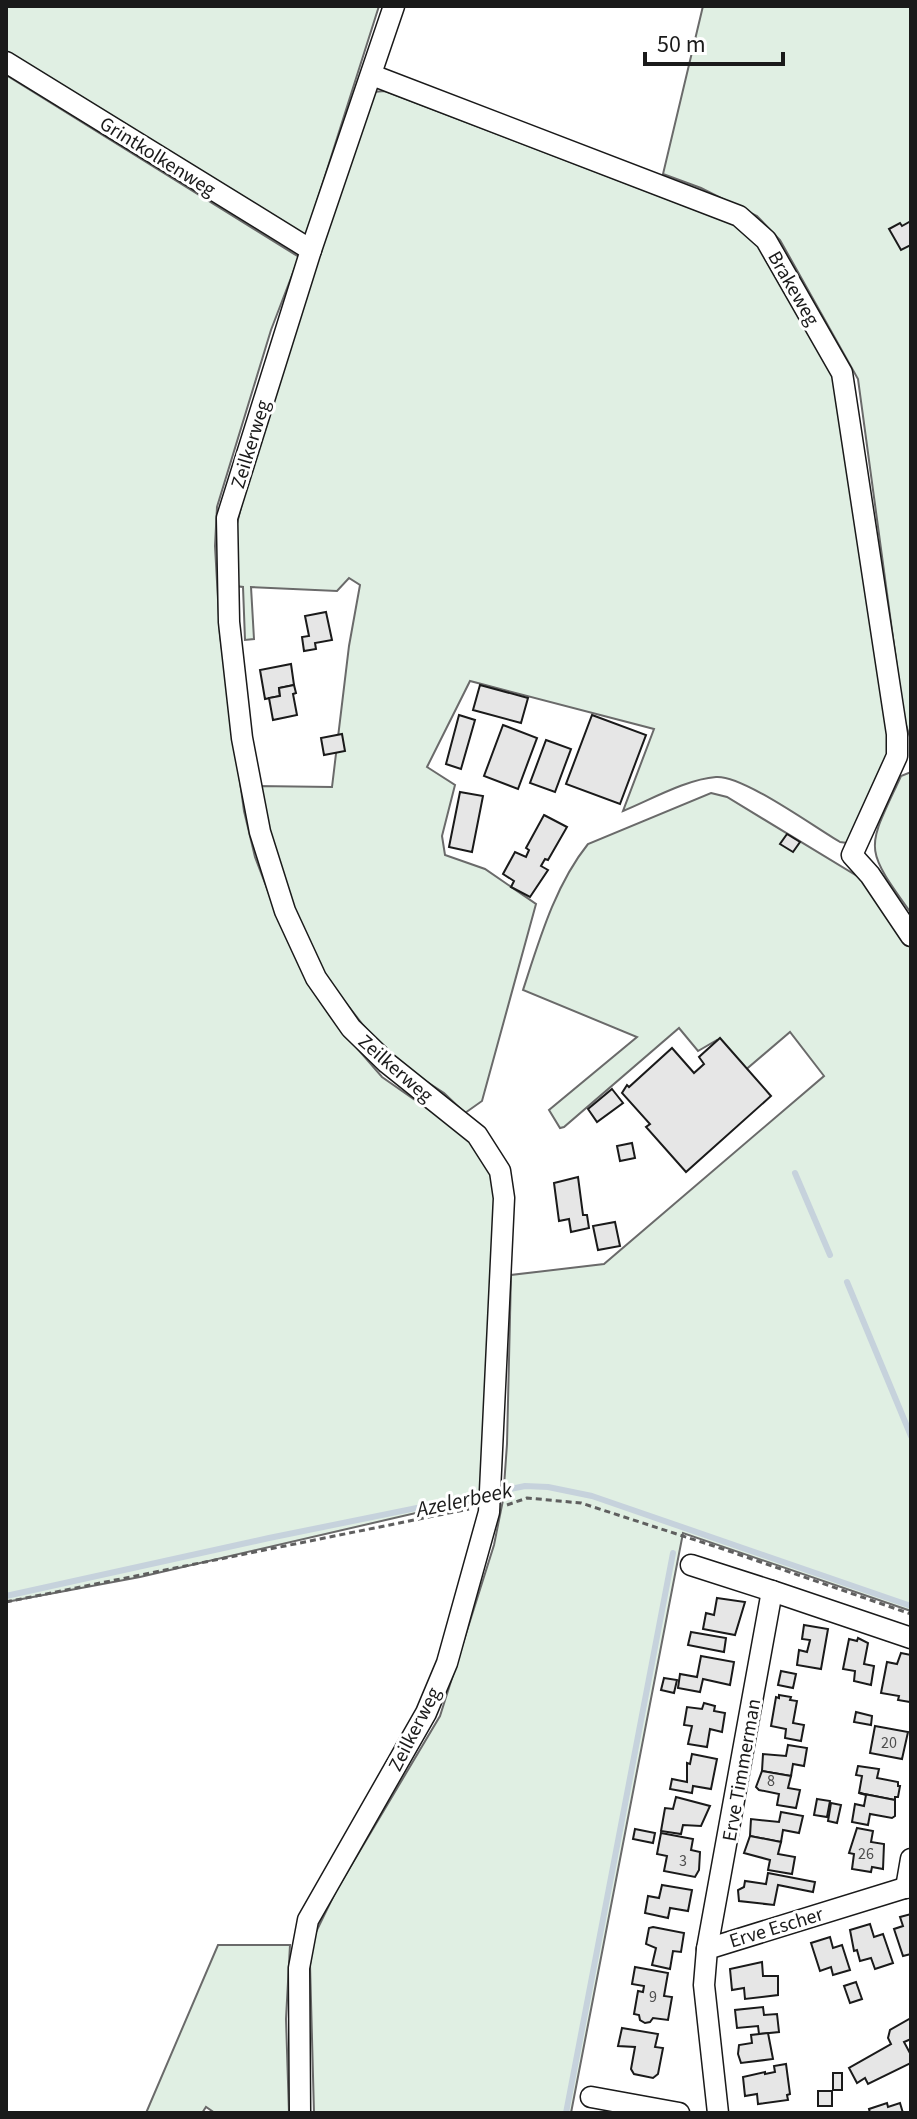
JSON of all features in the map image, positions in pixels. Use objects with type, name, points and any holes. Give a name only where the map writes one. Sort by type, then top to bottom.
[{"type":"street","name":"Zeilkerweg","points":[[300,2113],[299,1968],[308,1920],[426,1713],[447,1663],[490,1502],[504,1198],[500,1171],[477,1135],[387,1063],[351,1028],[316,978],[285,911],[260,832],[242,738],[229,622],[227,518],[311,250],[394,6]]},
{"type":"street","name":"Grintkolkenweg","points":[[6,62],[311,250]]},
{"type":"street","name":"Brakeweg","points":[[372,75],[739,216],[766,240],[842,373],[897,734],[897,756],[852,855],[870,875],[911,936]]},
{"type":"street","points":[[691,1565],[911,1638]]},
{"type":"street","name":"Erve Timmerman","points":[[707,1949],[772,1591]]},
{"type":"street","points":[[909,1887],[911,1859]]},
{"type":"street","name":"Erve Escher","points":[[718,2113],[704,1985],[707,1949],[909,1887]]},
{"type":"street","points":[[591,2097],[679,2113]]},
{"type":"path","points":[[6,1602],[149,1575],[490,1502],[527,1498],[581,1503],[911,1614]]},
{"type":"green space","points":[[6,6],[379,6],[305,239],[6,54]]},
{"type":"green space","points":[[703,6],[911,6],[911,740],[904,719],[858,379],[780,240],[757,216],[701,188],[663,174]]},
{"type":"green space","points":[[6,75],[299,257],[271,330],[217,507],[215,546],[220,635],[244,811],[255,857],[281,925],[342,1031],[382,1077],[468,1137],[495,1174],[484,1502],[459,1503],[140,1577],[6,1602]]},
{"type":"green space","points":[[385,91],[743,228],[760,245],[836,381],[889,732],[887,765],[847,843],[840,842],[743,784],[716,777],[693,782],[623,811],[654,729],[470,681],[427,767],[455,785],[442,836],[445,855],[485,869],[536,904],[482,1101],[465,1113],[444,1093],[395,1061],[328,980],[291,910],[257,786],[332,787],[349,646],[360,585],[349,578],[337,591],[251,587],[254,639],[245,640],[243,587],[235,586],[236,528],[256,444],[373,92]]},
{"type":"green space","points":[[911,772],[911,913],[884,873],[875,847],[881,819],[901,776]]},
{"type":"green space","points":[[711,793],[727,797],[862,879],[911,943],[911,1611],[683,1533],[571,2113],[314,2113],[310,1964],[314,1936],[336,1891],[440,1716],[494,1545],[503,1500],[507,1444],[511,1275],[604,1264],[824,1076],[790,1032],[743,1072],[717,1040],[698,1051],[679,1028],[564,1127],[560,1128],[549,1110],[637,1037],[523,990],[549,914],[566,877],[588,844]]},
{"type":"green space","points":[[218,1945],[290,1945],[286,2019],[289,2113],[215,2113],[206,2107],[202,2113],[146,2113]]},
{"type":"building","points":[[911,221],[911,245],[901,250],[889,229]]},
{"type":"building","points":[[326,612],[332,640],[315,643],[316,649],[304,651],[302,637],[309,636],[305,616]]},
{"type":"building","points":[[291,664],[294,685],[279,688],[280,696],[265,699],[260,670]]},
{"type":"building","points":[[294,685],[297,715],[273,720],[269,698],[280,696],[279,688]]},
{"type":"building","points":[[480,685],[528,698],[521,723],[473,710]]},
{"type":"building","points":[[459,715],[475,720],[461,769],[446,764]]},
{"type":"building","points":[[592,715],[646,735],[620,804],[566,784]]},
{"type":"building","points":[[503,725],[537,738],[518,789],[484,776]]},
{"type":"building","points":[[342,734],[345,751],[324,755],[321,738]]},
{"type":"building","points":[[546,740],[571,749],[555,792],[530,783]]},
{"type":"building","points":[[460,792],[483,796],[472,852],[449,847]]},
{"type":"building","points":[[544,815],[567,827],[548,860],[545,859],[541,866],[548,870],[530,897],[511,887],[514,881],[503,874],[515,852],[526,857],[529,850],[526,848]]},
{"type":"building","points":[[787,834],[800,842],[793,852],[780,844]]},
{"type":"building","points":[[720,1038],[771,1096],[686,1172],[646,1127],[650,1124],[622,1093],[627,1085],[629,1087],[672,1048],[694,1073],[704,1064],[699,1057]]},
{"type":"building","points":[[612,1089],[623,1103],[597,1122],[588,1109]]},
{"type":"building","points":[[632,1143],[635,1158],[620,1161],[617,1146]]},
{"type":"building","points":[[578,1177],[583,1215],[587,1215],[589,1228],[571,1232],[569,1219],[559,1221],[554,1183]]},
{"type":"building","points":[[615,1222],[620,1246],[598,1250],[593,1226]]},
{"type":"building","points":[[717,1598],[745,1602],[735,1635],[703,1629],[706,1613],[714,1615]]},
{"type":"building","points":[[804,1625],[828,1629],[821,1669],[797,1665],[799,1650],[807,1652],[810,1640],[802,1639]]},
{"type":"building","points":[[691,1632],[726,1638],[724,1652],[688,1645]]},
{"type":"building","points":[[858,1638],[868,1643],[864,1664],[874,1666],[871,1685],[854,1681],[855,1671],[843,1669],[849,1639],[857,1641]]},
{"type":"building","points":[[901,1653],[911,1655],[910,1702],[898,1700],[899,1696],[881,1693],[887,1662],[897,1664]]},
{"type":"building","points":[[701,1656],[734,1662],[730,1685],[703,1679],[700,1692],[678,1688],[680,1674],[697,1677]]},
{"type":"building","points":[[781,1671],[796,1674],[793,1688],[778,1685]]},
{"type":"building","points":[[664,1678],[677,1680],[674,1693],[661,1690]]},
{"type":"building","points":[[779,1695],[797,1701],[793,1723],[804,1725],[801,1741],[785,1738],[786,1729],[771,1726],[776,1697],[779,1698]]},
{"type":"building","points":[[704,1703],[715,1706],[714,1711],[725,1713],[722,1732],[710,1729],[707,1747],[688,1744],[692,1726],[684,1725],[687,1707],[702,1709]]},
{"type":"building","points":[[856,1712],[872,1716],[871,1725],[854,1722]]},
{"type":"building","points":[[875,1726],[908,1732],[902,1759],[870,1753]]},
{"type":"building","points":[[788,1745],[807,1748],[804,1766],[793,1764],[791,1776],[762,1771],[763,1754],[786,1756]]},
{"type":"building","points":[[692,1754],[717,1759],[711,1789],[693,1786],[692,1793],[670,1789],[672,1779],[687,1782],[687,1763],[690,1764]]},
{"type":"building","points":[[858,1766],[879,1769],[877,1778],[898,1782],[898,1797],[895,1800],[859,1793],[862,1776],[856,1775]]},
{"type":"building","points":[[762,1771],[791,1776],[788,1788],[800,1790],[796,1808],[777,1805],[779,1794],[756,1787]]},
{"type":"building","points":[[859,1793],[895,1800],[895,1816],[870,1814],[868,1825],[852,1822],[855,1804],[864,1806],[866,1795]]},
{"type":"building","points":[[676,1797],[710,1806],[701,1826],[683,1825],[681,1834],[661,1831],[665,1808],[673,1809]]},
{"type":"building","points":[[817,1799],[830,1801],[827,1817],[814,1815]]},
{"type":"building","points":[[831,1803],[841,1805],[837,1823],[828,1821]]},
{"type":"building","points":[[781,1812],[803,1816],[799,1833],[783,1830],[781,1842],[750,1836],[751,1819],[779,1822]]},
{"type":"building","points":[[857,1828],[873,1831],[871,1842],[884,1844],[883,1869],[872,1867],[871,1872],[852,1869],[854,1854],[849,1853]]},
{"type":"building","points":[[635,1829],[655,1833],[653,1843],[633,1839]]},
{"type":"building","points":[[661,1833],[693,1839],[691,1850],[700,1852],[699,1870],[695,1877],[664,1871],[667,1856],[657,1854]]},
{"type":"building","points":[[750,1836],[781,1842],[778,1854],[795,1857],[792,1874],[768,1870],[770,1860],[744,1853]]},
{"type":"building","points":[[768,1873],[815,1882],[813,1892],[778,1885],[774,1905],[739,1901],[738,1890],[744,1887],[745,1881],[766,1884]]},
{"type":"building","points":[[662,1885],[692,1890],[688,1911],[670,1908],[668,1918],[645,1913],[648,1896],[659,1898]]},
{"type":"building","points":[[911,1914],[911,1954],[903,1956],[894,1929],[903,1926],[900,1917]]},
{"type":"building","points":[[870,1924],[874,1937],[883,1934],[893,1963],[875,1969],[871,1958],[860,1961],[857,1950],[854,1951],[850,1930]]},
{"type":"building","points":[[649,1928],[684,1933],[681,1952],[673,1951],[670,1969],[652,1965],[656,1948],[646,1944]]},
{"type":"building","points":[[830,1937],[833,1948],[842,1945],[850,1970],[833,1975],[831,1967],[820,1971],[811,1943]]},
{"type":"building","points":[[762,1962],[763,1976],[778,1976],[778,1995],[745,1999],[744,1988],[732,1990],[730,1969]]},
{"type":"building","points":[[635,1967],[668,1973],[664,1996],[672,1997],[668,2020],[653,2018],[645,2023],[634,2014],[638,1991],[643,1992],[644,1986],[632,1984]]},
{"type":"building","points":[[856,1982],[862,1999],[850,2003],[844,1986]]},
{"type":"building","points":[[763,2007],[764,2015],[777,2014],[779,2032],[759,2034],[758,2026],[737,2028],[735,2010]]},
{"type":"building","points":[[911,2018],[911,2039],[904,2042],[911,2055],[911,2063],[868,2084],[865,2078],[857,2083],[849,2068],[891,2044],[888,2038],[890,2030]]},
{"type":"building","points":[[622,2028],[658,2034],[655,2047],[663,2048],[658,2074],[653,2078],[634,2074],[631,2069],[635,2047],[618,2046]]},
{"type":"building","points":[[768,2033],[773,2059],[741,2063],[739,2045],[752,2043],[751,2035]]},
{"type":"building","points":[[786,2064],[788,2100],[758,2104],[757,2094],[745,2096],[743,2077],[775,2072],[774,2066]]},
{"type":"building","points":[[833,2073],[842,2073],[842,2090],[833,2090]]},
{"type":"building","points":[[818,2091],[832,2091],[832,2106],[818,2106]]},
{"type":"building","points":[[887,2103],[888,2107],[900,2103],[903,2113],[870,2113],[869,2109]]},
{"type":"waterway","points":[[795,1173],[830,1255]]},
{"type":"waterway","points":[[847,1282],[911,1436]]},
{"type":"waterway","name":"Azelerbeek","points":[[6,1596],[525,1486],[548,1487],[592,1496],[911,1606]]},
{"type":"waterway","points":[[566,2113],[673,1553]]}]
